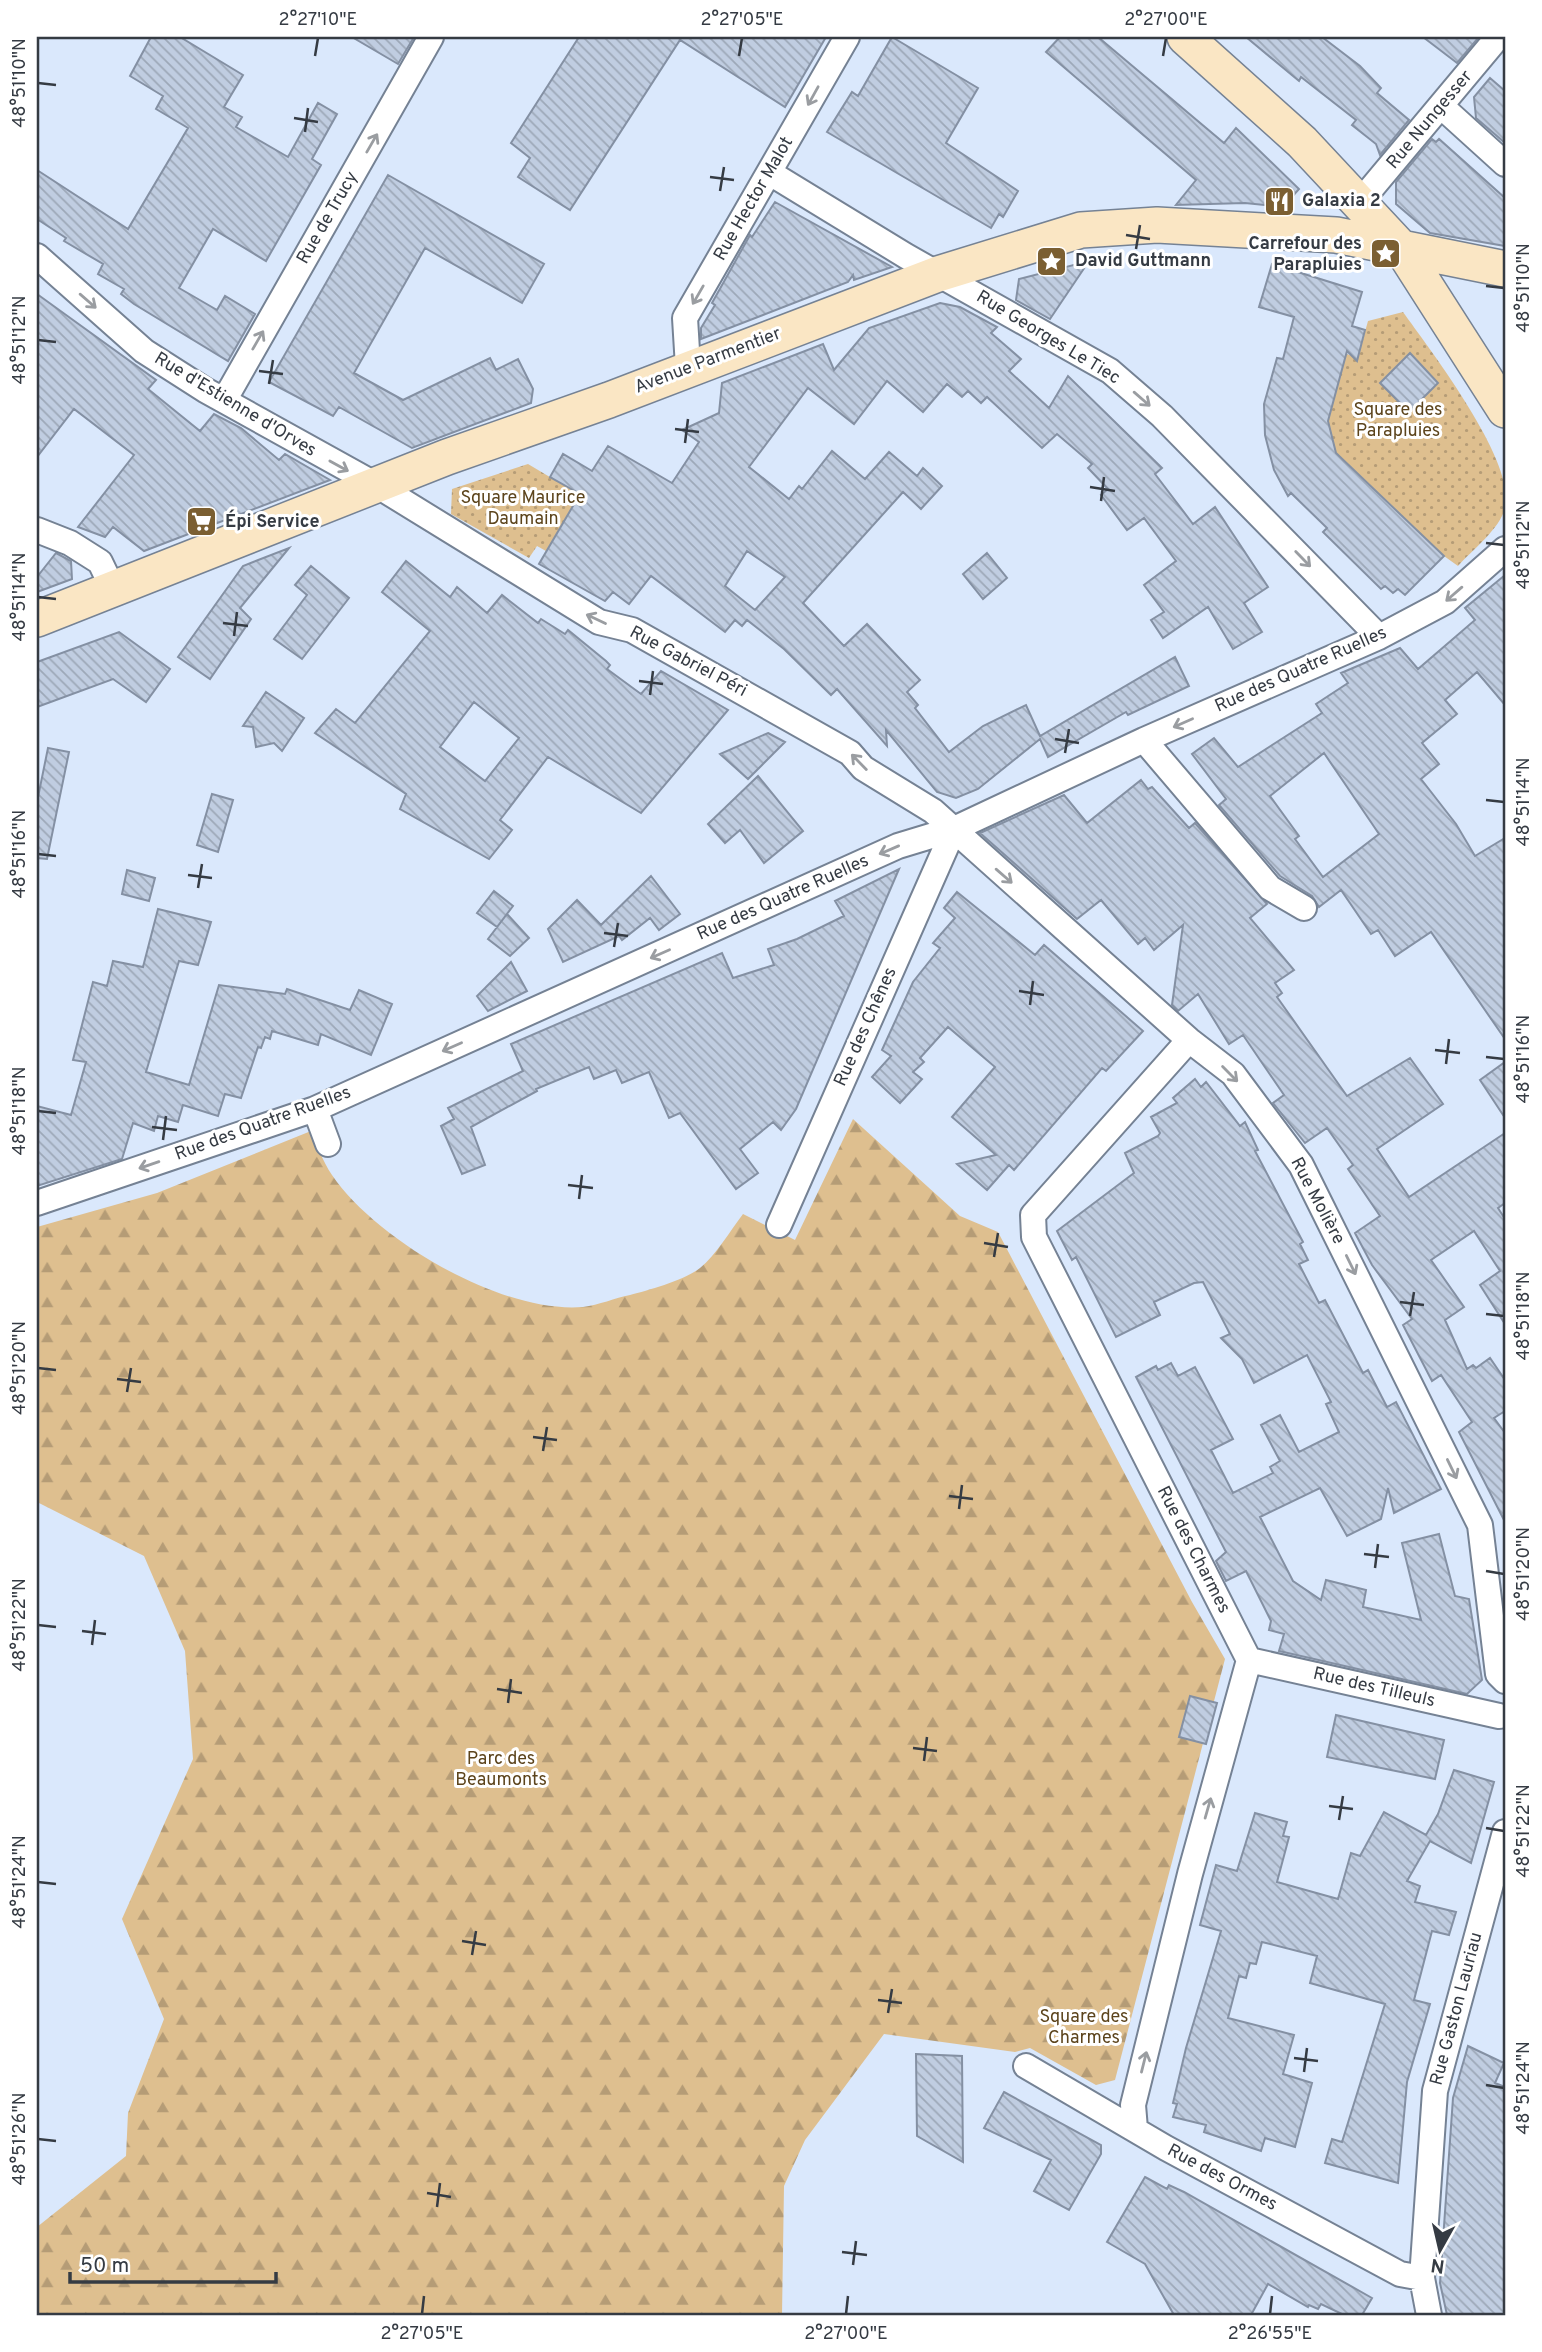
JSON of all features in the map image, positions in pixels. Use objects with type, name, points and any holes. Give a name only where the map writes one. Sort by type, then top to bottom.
[{"type":"street","name":"Rue de Trucy","points":[[225,399],[431,37]]},
{"type":"street","name":"Rue Hector Malot","points":[[688,367],[685,318],[846,37]]},
{"type":"street","points":[[1185,37],[1302,142],[1402,249],[1505,411]]},
{"type":"street","name":"Rue Nungesser","points":[[1360,202],[1498,37]]},
{"type":"street","points":[[1441,106],[1505,164]]},
{"type":"street","name":"Rue Georges Le Tiec","points":[[770,173],[938,274],[1111,371],[1162,416],[1379,637]]},
{"type":"street","name":"Avenue Parmentier","points":[[37,619],[688,367],[938,274],[1081,230],[1157,226],[1336,235],[1505,269]]},
{"type":"street","name":"Rue d'Estienne d'Orves","points":[[37,256],[144,351],[377,486]]},
{"type":"street","name":"Rue Gabriel Péri","points":[[377,486],[599,622],[632,629],[850,753],[863,768],[933,811],[954,829]]},
{"type":"street","points":[[37,530],[70,543],[100,562],[113,589]]},
{"type":"street","name":"Rue des Quatre Ruelles","points":[[37,1203],[315,1109],[898,846],[954,829],[1144,740],[1379,637],[1445,602],[1505,549]]},
{"type":"street","points":[[1144,740],[1270,888],[1304,908]]},
{"type":"street","name":"Rue Molière","points":[[954,829],[1189,1040],[1233,1074],[1301,1166],[1480,1525],[1498,1674],[1505,1681]]},
{"type":"street","name":"Rue des Chênes","points":[[779,1225],[954,829]]},
{"type":"street","name":"Rue des Charmes","points":[[1189,1040],[1033,1215],[1034,1237],[1249,1660]]},
{"type":"street","points":[[315,1109],[328,1144]]},
{"type":"street","points":[[1135,2129],[1133,2105],[1190,1874],[1249,1660]]},
{"type":"street","name":"Rue des Tilleuls","points":[[1249,1660],[1502,1721]]},
{"type":"street","points":[[1502,1721],[1500,1699],[1505,1689]]},
{"type":"street","name":"Rue Gaston Lauriau","points":[[1429,2315],[1422,2278],[1435,2091],[1505,1832]]},
{"type":"street","name":"Rue des Ormes","points":[[1026,2066],[1400,2274],[1422,2278]]},
{"type":"green space","name":"Square des Parapluies","points":[[1403,312],[1469,407],[1498,463],[1505,488],[1505,508],[1498,524],[1458,566],[1444,556],[1336,453],[1328,421],[1346,354],[1358,357],[1368,321]]},
{"type":"green space","name":"Square Maurice Daumain","points":[[528,464],[580,495],[546,551],[537,546],[529,558],[451,514],[452,489]]},
{"type":"green space","name":"Parc des Beaumonts","points":[[853,1119],[960,1216],[998,1232],[1192,1602],[1225,1659],[1115,2080],[1096,2085],[1030,2048],[1015,2052],[884,2034],[805,2140],[784,2186],[782,2315],[37,2315],[37,2227],[126,2156],[128,2113],[164,2019],[122,1919],[193,1759],[185,1651],[144,1556],[37,1502],[37,1227],[157,1193],[311,1131],[329,1170],[352,1200],[409,1247],[444,1268],[516,1298],[551,1306],[583,1307],[657,1287],[700,1268],[743,1214],[795,1240]]},
{"type":"building","points":[[151,37],[180,37],[243,75],[224,107],[242,117],[236,127],[288,157],[318,103],[337,114],[312,159],[321,165],[266,261],[213,229],[179,288],[217,310],[225,296],[255,314],[228,361],[134,304],[121,294],[124,289],[98,274],[103,264],[64,241],[66,238],[37,219],[37,170],[128,229],[188,128],[156,109],[163,96],[130,76]]},
{"type":"building","points":[[352,37],[414,37],[398,64]]},
{"type":"building","points":[[579,37],[826,37],[785,107],[680,40],[570,210],[518,177],[530,158],[511,143]]},
{"type":"building","points":[[892,37],[978,88],[946,143],[1018,191],[1003,217],[999,214],[991,228],[827,132],[852,92],[858,96]]},
{"type":"building","points":[[1060,37],[1098,37],[1224,143],[1236,128],[1299,189],[1283,207],[1245,203],[1176,205],[1196,180],[1046,52]]},
{"type":"building","points":[[1246,37],[1322,37],[1360,66],[1381,88],[1377,93],[1409,120],[1380,155],[1376,144],[1352,125],[1356,120],[1301,77],[1299,81]]},
{"type":"building","points":[[1423,37],[1479,37],[1457,63]]},
{"type":"building","points":[[1490,78],[1505,91],[1505,143],[1476,118],[1474,97]]},
{"type":"building","points":[[1432,139],[1436,142],[1439,139],[1505,198],[1505,246],[1430,233],[1396,204],[1396,182]]},
{"type":"building","points":[[388,175],[544,264],[522,303],[425,248],[354,373],[403,400],[490,358],[496,370],[518,359],[533,389],[531,403],[412,448],[339,407],[333,416],[269,382]]},
{"type":"building","points":[[775,202],[892,267],[854,280],[853,275],[848,282],[701,339],[701,328],[715,305],[712,303],[750,235],[752,237]]},
{"type":"building","points":[[1089,261],[1050,319],[1016,300],[1019,279]]},
{"type":"building","points":[[1272,264],[1362,292],[1352,326],[1365,330],[1357,361],[1347,351],[1328,421],[1336,453],[1444,556],[1405,595],[1398,589],[1393,593],[1385,586],[1381,589],[1323,532],[1327,528],[1291,493],[1288,496],[1274,470],[1265,435],[1264,404],[1277,358],[1283,359],[1294,317],[1259,307]]},
{"type":"building","points":[[37,294],[156,380],[148,389],[200,431],[214,414],[241,428],[279,460],[285,454],[330,480],[144,551],[113,527],[105,537],[78,527],[134,455],[74,409],[37,457]]},
{"type":"building","points":[[940,303],[960,307],[997,327],[991,333],[1021,359],[1009,371],[1049,408],[1068,376],[1162,468],[1155,474],[1193,524],[1215,507],[1268,587],[1244,603],[1262,632],[1233,649],[1208,607],[1163,638],[1151,620],[1164,612],[1144,585],[1176,561],[1144,518],[1127,530],[1101,495],[1108,489],[1088,468],[1092,464],[1057,434],[1042,448],[987,397],[981,403],[968,391],[962,397],[947,384],[923,412],[887,381],[854,424],[808,388],[749,467],[789,499],[799,486],[802,489],[832,451],[865,479],[889,452],[917,476],[923,468],[942,486],[921,509],[903,492],[803,603],[844,646],[867,624],[920,680],[907,692],[918,705],[915,708],[949,752],[983,726],[1026,705],[1040,736],[1175,657],[1189,686],[1128,715],[1126,712],[1048,757],[1040,739],[978,789],[956,798],[937,792],[886,730],[887,746],[837,689],[831,695],[784,649],[747,620],[742,626],[735,620],[725,632],[651,576],[629,604],[613,592],[605,601],[539,564],[580,494],[550,477],[563,454],[592,471],[608,446],[672,483],[699,442],[682,430],[719,413],[722,383],[823,344],[834,370],[869,328]],"holes":[[[747,551],[785,577],[755,610],[725,586]]]},
{"type":"building","points":[[1410,353],[1438,383],[1409,412],[1380,383]]},
{"type":"building","points":[[289,548],[240,608],[251,619],[210,679],[178,657],[243,566]]},
{"type":"building","points":[[56,553],[71,561],[72,579],[37,592],[37,577]]},
{"type":"building","points":[[987,553],[1007,578],[983,599],[963,574]]},
{"type":"building","points":[[406,561],[450,597],[457,587],[487,613],[502,595],[538,623],[541,619],[565,634],[568,630],[610,665],[607,669],[641,694],[661,671],[728,710],[641,813],[548,757],[500,820],[512,830],[489,859],[400,809],[406,794],[315,733],[336,709],[355,723],[430,631],[382,592]],"holes":[[[474,702],[519,738],[485,781],[440,747]]]},
{"type":"building","points":[[311,566],[349,598],[302,659],[274,639],[307,595],[295,585]]},
{"type":"building","points":[[1505,575],[1505,705],[1477,672],[1445,700],[1457,714],[1422,743],[1439,764],[1421,779],[1456,824],[1475,856],[1505,838],[1505,1039],[1431,932],[1395,956],[1378,930],[1371,934],[1341,890],[1319,907],[1312,896],[1280,876],[1219,805],[1226,799],[1192,754],[1214,738],[1238,767],[1322,713],[1316,704],[1348,683],[1341,673],[1400,648],[1418,669],[1475,620],[1465,608]],"holes":[[[1324,753],[1379,834],[1323,877],[1295,839],[1299,836],[1270,796]]]},
{"type":"building","points":[[119,632],[170,669],[146,702],[113,679],[37,707],[37,662]]},
{"type":"building","points":[[266,692],[304,718],[282,751],[274,743],[256,747],[253,727],[243,726]]},
{"type":"building","points":[[768,733],[785,742],[748,779],[720,754]]},
{"type":"building","points":[[48,748],[69,752],[47,859],[37,858],[37,802]]},
{"type":"building","points":[[758,776],[803,831],[764,863],[740,830],[725,843],[708,824]]},
{"type":"building","points":[[1141,780],[1148,789],[1152,787],[1189,828],[1195,823],[1267,904],[1250,918],[1294,970],[1275,983],[1282,993],[1277,997],[1347,1096],[1410,1058],[1443,1104],[1377,1149],[1409,1197],[1505,1133],[1505,1203],[1498,1208],[1505,1219],[1505,1324],[1480,1285],[1500,1271],[1474,1231],[1431,1260],[1464,1307],[1445,1320],[1467,1369],[1473,1365],[1476,1368],[1490,1358],[1505,1380],[1505,1411],[1494,1418],[1505,1433],[1505,1522],[1459,1432],[1472,1422],[1441,1375],[1432,1381],[1403,1325],[1412,1319],[1372,1265],[1355,1233],[1380,1216],[1348,1169],[1353,1165],[1327,1128],[1305,1143],[1273,1103],[1284,1095],[1243,1035],[1229,1044],[1198,994],[1178,1011],[1172,1005],[1183,925],[1154,950],[1145,938],[1138,944],[1101,900],[1077,919],[980,833],[1064,795],[1087,823]]},
{"type":"building","points":[[212,794],[233,800],[218,852],[197,845]]},
{"type":"building","points":[[899,869],[796,1109],[781,1130],[773,1122],[740,1149],[758,1173],[736,1189],[680,1113],[669,1118],[649,1072],[622,1083],[616,1070],[594,1079],[589,1067],[536,1089],[537,1091],[471,1127],[485,1165],[462,1174],[441,1126],[454,1119],[448,1108],[523,1071],[511,1044],[722,953],[733,978],[774,965],[768,949],[797,939],[844,916],[835,901]]},
{"type":"building","points":[[127,870],[155,878],[149,901],[122,894]]},
{"type":"building","points":[[651,876],[680,914],[659,930],[650,918],[622,940],[619,936],[563,962],[548,929],[577,900],[601,925]]},
{"type":"building","points":[[494,891],[513,906],[497,927],[477,913]]},
{"type":"building","points":[[957,892],[1035,955],[1044,945],[1143,1031],[1106,1071],[1102,1068],[1014,1170],[1009,1165],[987,1190],[957,1164],[996,1155],[952,1117],[995,1067],[948,1027],[920,1058],[924,1062],[913,1072],[922,1079],[900,1103],[872,1077],[891,1056],[882,1050],[913,982],[940,948],[933,943],[955,918],[944,908]]},
{"type":"building","points":[[158,909],[211,922],[198,965],[179,961],[146,1072],[189,1085],[219,985],[285,994],[287,989],[350,1010],[359,990],[392,1004],[371,1055],[321,1034],[318,1045],[272,1031],[270,1039],[265,1037],[261,1048],[258,1047],[241,1098],[225,1094],[218,1116],[183,1105],[178,1122],[158,1116],[154,1131],[133,1123],[122,1159],[37,1186],[37,1106],[71,1115],[86,1062],[73,1060],[93,982],[107,986],[113,961],[143,967]]},
{"type":"building","points":[[507,914],[529,938],[510,956],[488,939]]},
{"type":"building","points":[[511,962],[527,991],[488,1011],[477,996]]},
{"type":"building","points":[[1505,1062],[1505,1118],[1480,1080]]},
{"type":"building","points":[[1195,1079],[1201,1087],[1206,1082],[1240,1126],[1245,1122],[1258,1150],[1255,1151],[1303,1242],[1300,1244],[1308,1260],[1299,1264],[1319,1303],[1325,1300],[1363,1373],[1368,1370],[1387,1407],[1396,1402],[1441,1489],[1394,1513],[1388,1488],[1381,1519],[1347,1536],[1320,1488],[1260,1517],[1293,1581],[1321,1600],[1326,1580],[1366,1590],[1363,1607],[1421,1620],[1402,1543],[1439,1534],[1455,1596],[1469,1599],[1482,1680],[1467,1694],[1279,1651],[1284,1634],[1269,1630],[1271,1621],[1246,1571],[1226,1581],[1216,1561],[1226,1552],[1136,1377],[1156,1366],[1158,1370],[1171,1363],[1178,1376],[1195,1367],[1233,1439],[1211,1450],[1233,1493],[1273,1473],[1270,1467],[1280,1461],[1261,1425],[1280,1415],[1299,1452],[1339,1432],[1326,1404],[1331,1402],[1307,1355],[1254,1383],[1242,1359],[1221,1338],[1230,1334],[1203,1282],[1194,1283],[1154,1302],[1160,1315],[1116,1337],[1076,1257],[1072,1260],[1057,1231],[1134,1173],[1125,1153],[1158,1136],[1160,1133],[1151,1117],[1177,1103],[1173,1098]]},
{"type":"building","points":[[1190,1696],[1217,1703],[1206,1744],[1179,1737]]},
{"type":"building","points":[[1336,1715],[1444,1740],[1435,1779],[1327,1757]]},
{"type":"building","points":[[1454,1770],[1494,1782],[1471,1863],[1430,1841],[1407,1881],[1420,1886],[1415,1902],[1456,1912],[1449,1935],[1432,1931],[1414,2000],[1430,2004],[1407,2082],[1398,2183],[1325,2163],[1332,2139],[1342,2142],[1385,2004],[1310,1983],[1317,1956],[1262,1942],[1256,1964],[1250,1963],[1246,1978],[1239,1976],[1228,2018],[1294,2035],[1283,2074],[1312,2083],[1295,2147],[1265,2138],[1261,2151],[1204,2132],[1206,2125],[1173,2117],[1177,2104],[1173,2103],[1186,2048],[1221,1931],[1200,1925],[1216,1865],[1237,1871],[1255,1813],[1287,1822],[1283,1836],[1289,1837],[1277,1882],[1338,1899],[1351,1853],[1360,1856],[1384,1812],[1426,1835],[1438,1814]]},
{"type":"building","points":[[1468,2046],[1504,2063],[1495,2083],[1505,2087],[1505,2315],[1447,2315],[1440,2283],[1453,2098]]},
{"type":"building","points":[[916,2054],[962,2056],[963,2162],[917,2136]]},
{"type":"building","points":[[1004,2092],[1101,2145],[1101,2154],[1069,2210],[1034,2191],[1051,2160],[984,2128]]},
{"type":"building","points":[[1145,2177],[1167,2189],[1169,2185],[1184,2192],[1372,2298],[1362,2315],[1344,2315],[1321,2304],[1318,2309],[1309,2305],[1308,2307],[1268,2284],[1251,2315],[1174,2315],[1145,2264],[1107,2242]]},
{"type":"place","name":"Galaxia 2","points":[[1279,201]]},
{"type":"place","name":"Carrefour des Parapluies","points":[[1385,254]]},
{"type":"place","name":"David Guttmann","points":[[1052,261]]},
{"type":"place","name":"Épi Service","points":[[202,522]]},
{"type":"park label","name":"Square des Charmes","points":[[1084,2027]]}]
